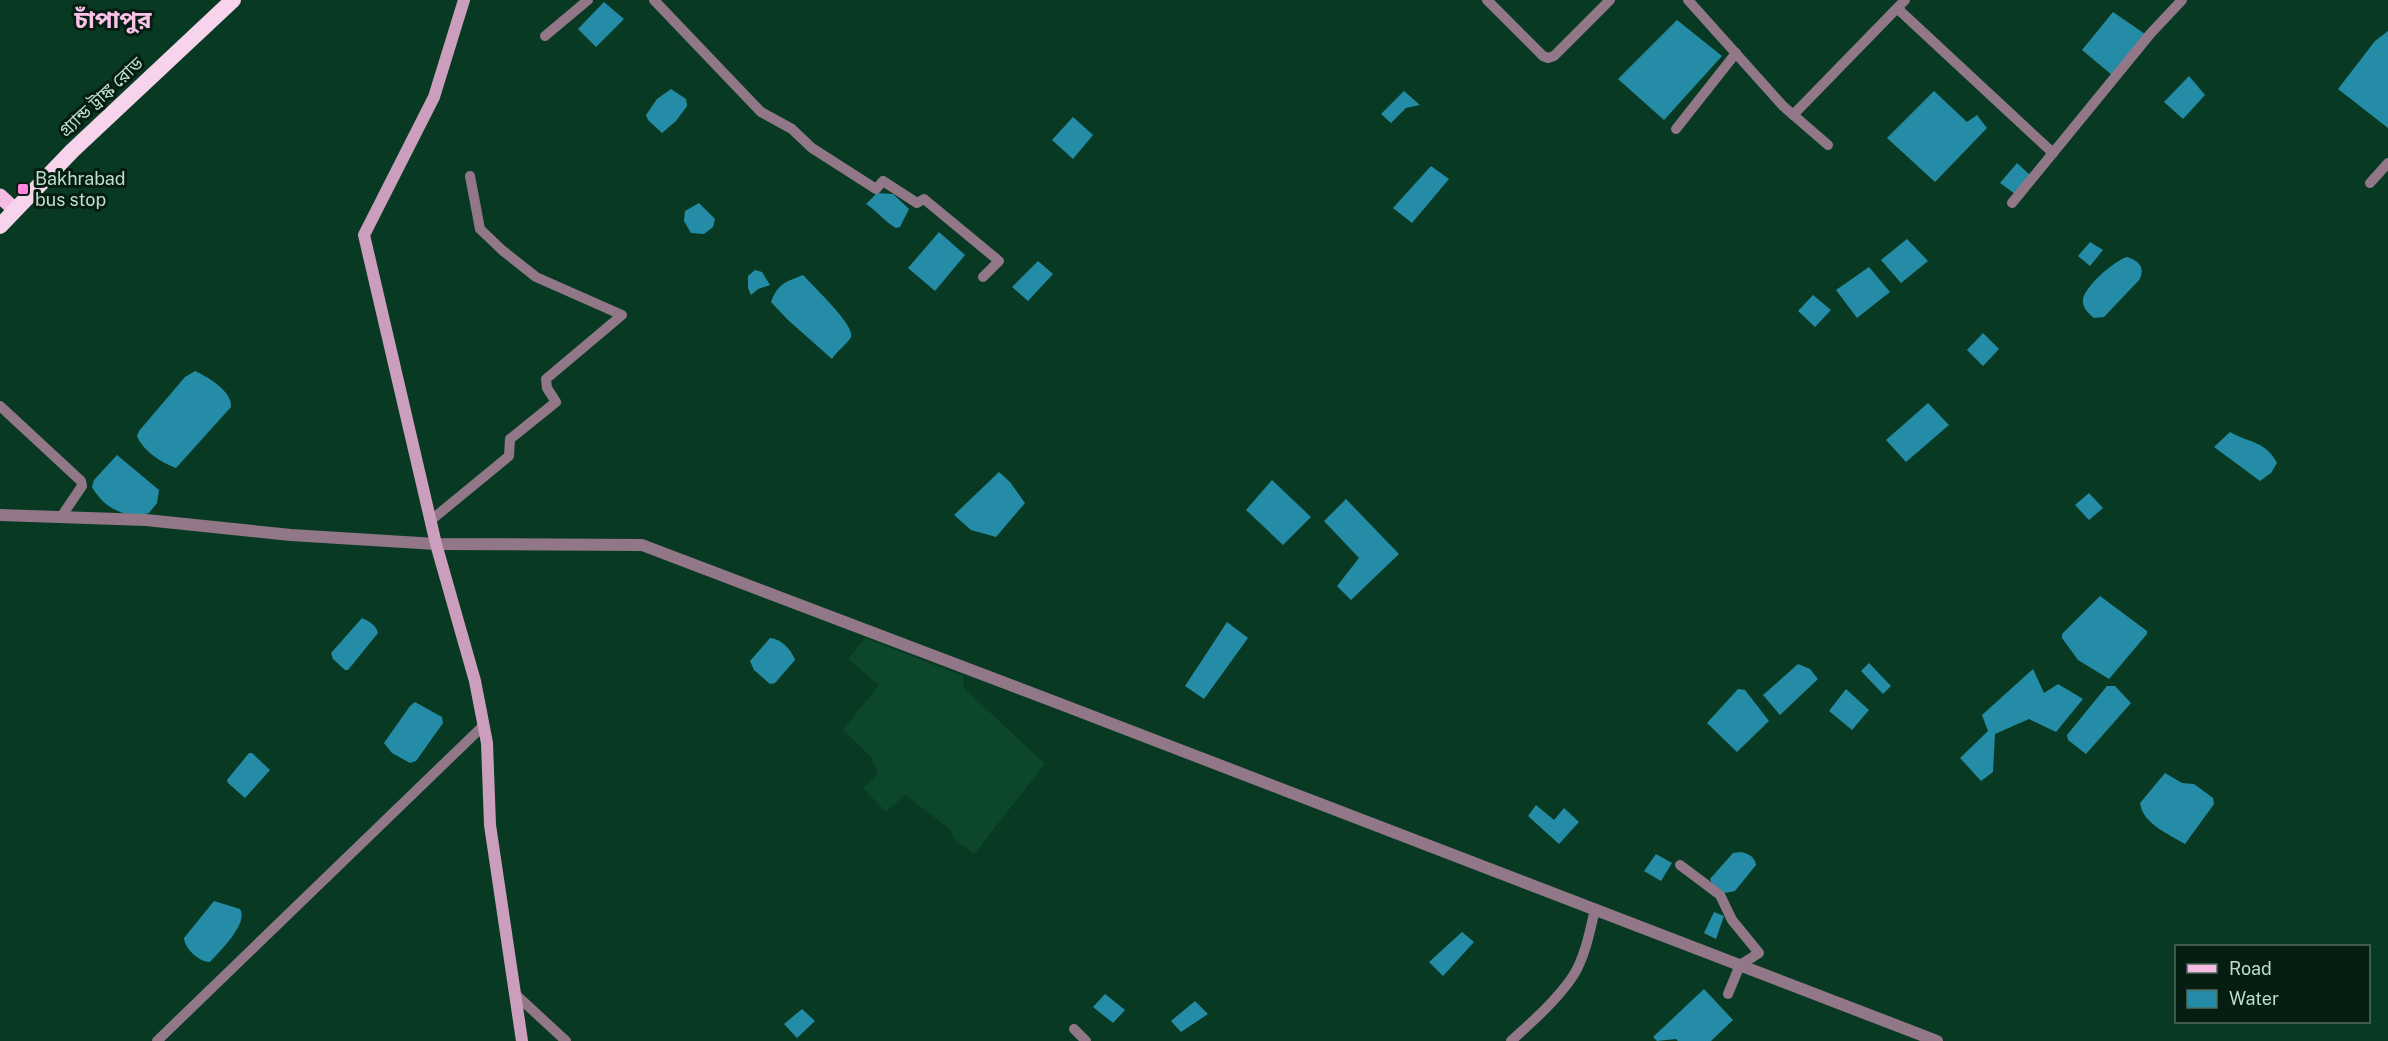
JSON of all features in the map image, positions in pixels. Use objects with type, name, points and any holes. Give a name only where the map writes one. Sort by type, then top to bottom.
[{"type":"highway","name":"গ্র্যান্ড ট্রাঙ্ক রোড","points":[[0,226],[72,151],[233,0]]},
{"type":"main road","points":[[464,0],[434,97],[364,235],[430,521],[475,681],[484,725],[487,743],[490,825],[522,1041]]},
{"type":"main road","points":[[0,196],[14,209]]},
{"type":"street","points":[[545,36],[588,0]]},
{"type":"street","points":[[654,0],[761,112],[792,129],[812,148],[876,189],[883,181],[917,203],[924,199],[999,261],[984,278]]},
{"type":"street","points":[[1487,0],[1543,56],[1548,58],[1554,56],[1610,0]]},
{"type":"street","points":[[1688,0],[1793,115],[1828,145]]},
{"type":"street","points":[[2012,203],[2151,33],[2182,0]]},
{"type":"street","points":[[1793,115],[1901,4],[2053,153]]},
{"type":"street","points":[[1676,129],[1736,53]]},
{"type":"street","points":[[2370,183],[2388,163]]},
{"type":"street","points":[[430,521],[509,456],[510,439],[556,402],[547,388],[546,379],[622,315],[536,277],[502,250],[480,229],[470,176]]},
{"type":"street","points":[[0,405],[81,481],[82,486],[61,518]]},
{"type":"street","points":[[0,515],[146,520],[291,535],[436,544],[642,545],[1937,1041]]},
{"type":"street","points":[[156,1041],[484,725]]},
{"type":"street","points":[[1680,866],[1720,895],[1732,920],[1759,954],[1740,965],[1728,994]]},
{"type":"street","points":[[1511,1041],[1560,992],[1573,975],[1590,934],[1595,909]]},
{"type":"street","points":[[514,993],[566,1041]]},
{"type":"street","points":[[1074,1029],[1086,1041]]},
{"type":"shaded area","points":[[865,638],[963,676],[964,688],[1045,764],[974,854],[954,839],[951,830],[905,795],[886,812],[863,788],[878,774],[871,757],[843,730],[879,685],[848,659]]},
{"type":"water","points":[[604,2],[624,19],[596,47],[578,29]]},
{"type":"water","points":[[2113,12],[2145,34],[2112,75],[2082,50]]},
{"type":"water","points":[[1677,20],[1722,56],[1664,120],[1618,79]]},
{"type":"water","points":[[2388,31],[2388,128],[2338,89],[2375,41]]},
{"type":"water","points":[[2189,76],[2205,95],[2183,119],[2164,102]]},
{"type":"water","points":[[671,89],[686,99],[687,106],[676,121],[662,133],[648,120],[646,115],[657,99]]},
{"type":"water","points":[[1404,91],[1420,105],[1406,108],[1391,123],[1381,114]]},
{"type":"water","points":[[1934,91],[1967,122],[1977,115],[1987,128],[1935,182],[1887,138]]},
{"type":"water","points":[[1073,117],[1093,135],[1073,159],[1052,140]]},
{"type":"water","points":[[2017,163],[2030,175],[2015,194],[2000,183]]},
{"type":"water","points":[[1431,166],[1449,179],[1412,223],[1393,208]]},
{"type":"water","points":[[877,193],[893,194],[909,209],[900,227],[892,226],[866,204]]},
{"type":"water","points":[[699,203],[715,219],[713,227],[704,234],[691,233],[684,221],[685,211]]},
{"type":"water","points":[[939,232],[965,255],[935,291],[908,268]]},
{"type":"water","points":[[1907,239],[1928,261],[1901,283],[1881,260]]},
{"type":"water","points":[[2090,242],[2103,250],[2090,266],[2078,256]]},
{"type":"water","points":[[2127,257],[2140,265],[2142,271],[2140,279],[2104,317],[2094,318],[2083,304],[2087,290],[2107,269]]},
{"type":"water","points":[[1038,261],[1053,274],[1028,301],[1012,287]]},
{"type":"water","points":[[1869,267],[1890,292],[1857,318],[1836,290]]},
{"type":"water","points":[[755,270],[762,272],[770,285],[758,289],[751,295],[748,288],[748,276]]},
{"type":"water","points":[[803,275],[840,315],[851,332],[851,337],[832,359],[771,302],[780,287]]},
{"type":"water","points":[[1813,295],[1831,310],[1815,327],[1798,311]]},
{"type":"water","points":[[1983,333],[1999,349],[1983,366],[1967,350]]},
{"type":"water","points":[[195,371],[212,381],[228,395],[231,407],[176,468],[154,456],[137,436],[185,377]]},
{"type":"water","points":[[1928,403],[1949,425],[1906,462],[1886,440]]},
{"type":"water","points":[[2230,432],[2268,450],[2277,463],[2271,473],[2260,481],[2214,447]]},
{"type":"water","points":[[117,455],[159,490],[157,503],[149,513],[131,514],[116,510],[102,501],[92,487],[94,480]]},
{"type":"water","points":[[999,472],[1010,482],[1025,503],[996,537],[971,530],[954,515]]},
{"type":"water","points":[[1272,480],[1311,517],[1283,545],[1246,510]]},
{"type":"water","points":[[2089,493],[2103,508],[2089,520],[2075,505]]},
{"type":"water","points":[[1346,499],[1399,554],[1351,600],[1337,586],[1359,558],[1324,521]]},
{"type":"water","points":[[2100,596],[2147,631],[2147,634],[2109,679],[2078,660],[2062,638],[2062,634]]},
{"type":"water","points":[[362,618],[372,624],[378,633],[348,670],[345,670],[333,659],[331,653]]},
{"type":"water","points":[[1227,622],[1248,638],[1204,699],[1185,686]]},
{"type":"water","points":[[770,638],[785,645],[795,660],[775,683],[770,684],[754,670],[750,661]]},
{"type":"water","points":[[1869,663],[1891,686],[1883,694],[1861,671]]},
{"type":"water","points":[[1798,664],[1810,669],[1818,679],[1780,715],[1763,695]]},
{"type":"water","points":[[2033,669],[2044,693],[2058,684],[2083,699],[2056,732],[2029,719],[1995,734],[1993,772],[1981,781],[1960,758],[1988,731],[1982,715]]},
{"type":"water","points":[[2107,686],[2115,686],[2131,703],[2086,754],[2068,740],[2067,735]]},
{"type":"water","points":[[1738,689],[1745,690],[1769,721],[1737,752],[1707,723]]},
{"type":"water","points":[[1846,689],[1869,710],[1852,730],[1829,711]]},
{"type":"water","points":[[415,702],[442,717],[443,723],[416,761],[410,763],[392,753],[384,743]]},
{"type":"water","points":[[249,753],[252,753],[270,770],[245,798],[227,780]]},
{"type":"water","points":[[2165,773],[2182,783],[2194,784],[2213,798],[2214,804],[2185,844],[2151,822],[2146,817],[2140,803]]},
{"type":"water","points":[[1536,805],[1554,820],[1564,808],[1579,822],[1559,844],[1528,816]]},
{"type":"water","points":[[1741,852],[1751,856],[1756,865],[1735,891],[1725,893],[1712,884],[1710,879],[1733,853]]},
{"type":"water","points":[[1656,854],[1672,863],[1661,881],[1644,871]]},
{"type":"water","points":[[214,901],[240,909],[242,915],[241,922],[232,937],[210,962],[201,960],[193,954],[184,938]]},
{"type":"water","points":[[1714,912],[1724,916],[1716,939],[1704,933]]},
{"type":"water","points":[[1462,932],[1474,942],[1443,976],[1429,962]]},
{"type":"water","points":[[1704,989],[1733,1020],[1711,1041],[1678,1041],[1676,1039],[1657,1041],[1653,1037]]},
{"type":"water","points":[[1105,994],[1125,1010],[1113,1023],[1093,1007]]},
{"type":"water","points":[[1195,1001],[1208,1014],[1181,1032],[1171,1021]]},
{"type":"water","points":[[802,1009],[815,1021],[797,1038],[784,1024]]},
{"type":"place","name":"Bakhrabad bus stop","points":[[23,189]]},
{"type":"district","name":"চাঁপাপুর","points":[[113,20]]}]
